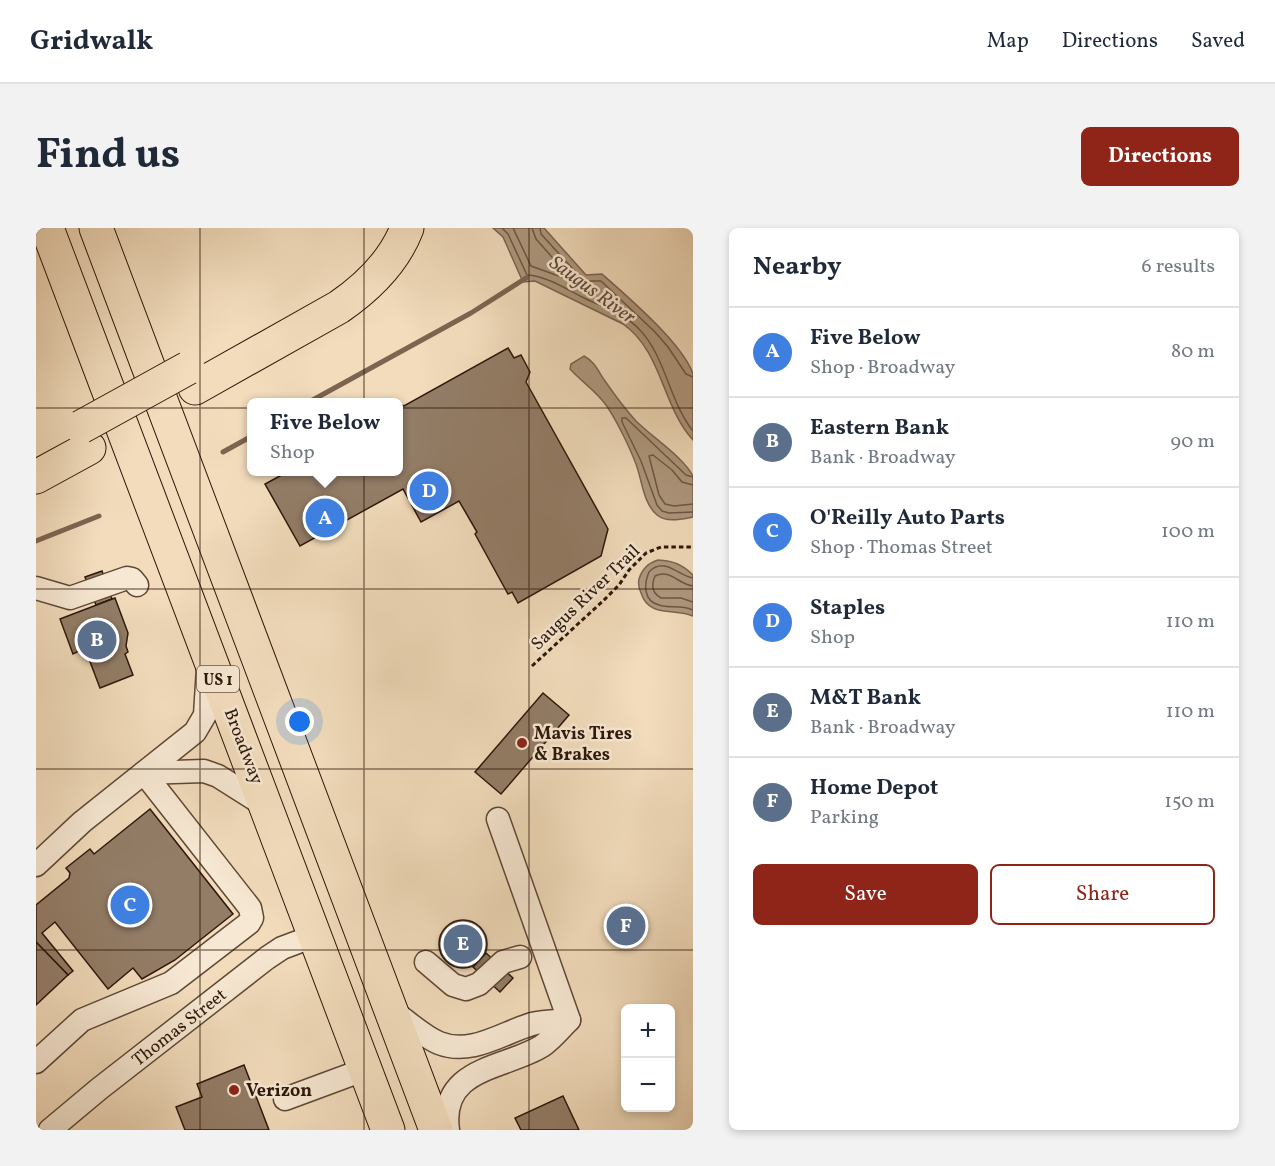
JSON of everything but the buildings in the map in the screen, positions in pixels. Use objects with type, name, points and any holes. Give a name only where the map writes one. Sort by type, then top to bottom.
[{"type":"highway","name":"US 1","points":[[96,228],[436,1130]]},
{"type":"highway","points":[[109,228],[111,266]]},
{"type":"highway","points":[[192,378],[338,282],[368,254],[384,228]]},
{"type":"highway","points":[[36,477],[85,438],[192,378],[339,307],[355,296],[382,270],[407,228]]},
{"type":"highway","name":"Broadway","points":[[46,242],[209,653],[388,1130]]},
{"type":"highway","points":[[36,453],[85,438]]},
{"type":"street","points":[[36,588],[70,597],[127,578],[132,579],[138,585]]},
{"type":"street","points":[[36,865],[82,822],[195,732],[202,723],[207,705],[209,653]]},
{"type":"street","points":[[144,773],[204,771],[218,776],[267,807]]},
{"type":"street","points":[[36,1062],[82,1020],[171,983],[252,918],[250,908],[144,773]]},
{"type":"street","points":[[498,819],[569,1020]]},
{"type":"street","points":[[244,926],[267,957]]},
{"type":"street","name":"Thomas Street","points":[[50,1130],[267,957],[282,948],[314,936]]},
{"type":"street","points":[[426,962],[453,985],[466,989],[478,984],[501,963],[520,957]]},
{"type":"street","points":[[390,1009],[433,1040],[445,1045],[460,1047],[485,1042],[533,1024],[569,1020]]},
{"type":"street","points":[[448,1130],[448,1105],[466,1080],[478,1071],[542,1046],[569,1020]]},
{"type":"street","points":[[285,1099],[366,1070]]},
{"type":"path","name":"Saugus River Trail","points":[[532,666],[603,601],[646,553],[661,547],[693,547]]},
{"type":"water","name":"Saugus River","points":[[493,228],[544,228],[586,275],[602,274],[666,335],[687,362],[693,374],[693,440],[674,411],[654,364],[636,335],[623,324],[535,281],[523,282],[503,237]]},
{"type":"water","points":[[584,356],[594,364],[636,421],[675,454],[693,476],[693,517],[665,519],[652,510],[633,457],[614,418],[602,400],[570,369],[571,364]]},
{"type":"water","points":[[658,560],[677,564],[693,575],[693,616],[656,609],[645,601],[639,588],[639,579],[646,567]]},
{"type":"waterway","points":[[316,398],[471,313],[526,278]]},
{"type":"waterway","points":[[223,452],[247,439]]},
{"type":"waterway","points":[[36,541],[99,516]]},
{"type":"place","name":"Staples","points":[[429,491]]},
{"type":"place","name":"Five Below","points":[[325,518]]},
{"type":"place","name":"Eastern Bank","points":[[97,640]]},
{"type":"place","name":"Mavis Tires & Brakes","points":[[522,743]]},
{"type":"place","name":"O'Reilly Auto Parts","points":[[130,905]]},
{"type":"place","name":"Home Depot","points":[[626,926]]},
{"type":"place","name":"M&T Bank","points":[[463,944]]},
{"type":"place","name":"Verizon","points":[[234,1090]]}]
